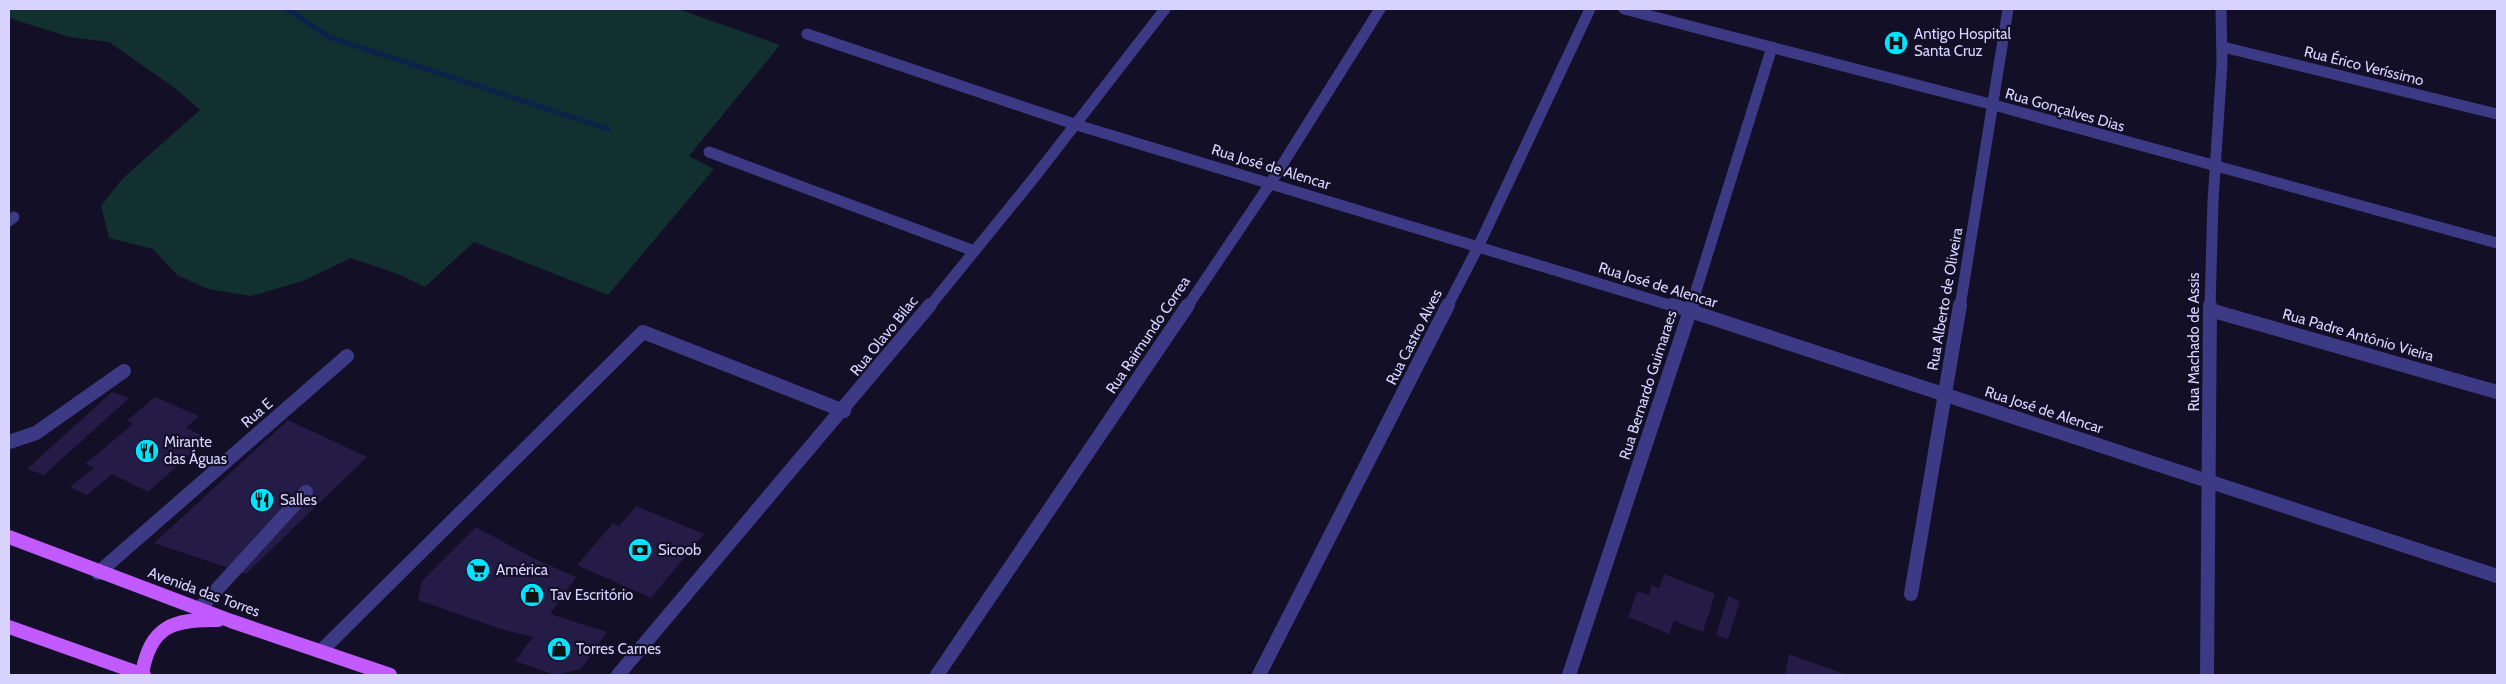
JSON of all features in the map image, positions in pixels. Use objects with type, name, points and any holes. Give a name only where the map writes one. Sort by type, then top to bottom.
[{"type":"main road","name":"Avenida das Torres","points":[[9,537],[230,621],[390,675]]},
{"type":"main road","points":[[9,627],[143,675],[143,657],[150,641],[165,627],[182,621],[230,621]]},
{"type":"street","name":"Rua Olavo Bilac","points":[[618,675],[844,411],[1078,124],[1165,9]]},
{"type":"street","name":"Rua Raimundo Correa","points":[[936,675],[1270,184],[1380,9]]},
{"type":"street","name":"Rua Castro Alves","points":[[1259,675],[1478,247],[1590,9]]},
{"type":"street","name":"Rua Gonçalves Dias","points":[[1624,9],[1994,105],[2213,167],[2497,243]]},
{"type":"street","name":"Rua Alberto de Oliveira","points":[[1911,594],[1994,105],[2008,9]]},
{"type":"street","name":"Rua Machado de Assis","points":[[2207,675],[2213,167],[2223,47],[2221,9]]},
{"type":"street","name":"Rua José de Alencar","points":[[807,34],[1078,124],[1690,311],[2497,576]]},
{"type":"street","name":"Rua Bernardo Guimaraes","points":[[1569,675],[1690,311],[1772,47]]},
{"type":"street","name":"Rua Érico Veríssimo","points":[[2223,47],[2497,114]]},
{"type":"street","points":[[709,152],[974,251]]},
{"type":"street","name":"Rua Padre Antônio Vieira","points":[[2210,310],[2497,392]]},
{"type":"street","points":[[321,652],[643,332],[844,411]]},
{"type":"street","name":"Rua E","points":[[98,572],[347,356]]},
{"type":"street","points":[[9,442],[36,433],[124,371]]},
{"type":"street","points":[[199,609],[306,492]]},
{"type":"green space","points":[[9,9],[678,9],[780,45],[689,156],[714,169],[608,295],[474,242],[425,287],[398,274],[351,258],[303,281],[251,296],[208,289],[177,275],[153,249],[109,238],[101,206],[122,179],[200,110],[176,89],[109,42],[69,37],[9,18]]},
{"type":"building","points":[[112,392],[129,398],[44,475],[27,469]]},
{"type":"building","name":"Mirante das Águas","points":[[155,397],[199,416],[186,428],[209,438],[148,492],[112,474],[87,495],[70,487],[94,468],[85,464],[133,424],[127,421]]},
{"type":"building","name":"Salles","points":[[288,420],[367,457],[246,574],[154,543]]},
{"type":"building","name":"Sicoob","points":[[636,506],[704,534],[651,598],[577,565],[613,523],[619,526]]},
{"type":"building","points":[[476,527],[533,558],[576,577],[550,614],[607,632],[581,669],[555,675],[515,661],[533,637],[504,630],[418,600],[422,581]]},
{"type":"building","points":[[1664,574],[1715,594],[1703,632],[1674,621],[1669,634],[1628,617],[1637,591],[1649,595],[1652,585],[1659,588]]},
{"type":"building","points":[[1728,596],[1740,601],[1728,639],[1716,635]]},
{"type":"building","points":[[1789,654],[1844,674],[1844,675],[1785,675]]},
{"type":"waterway","points":[[287,9],[329,37],[608,129]]},
{"type":"place","name":"Antigo Hospital Santa Cruz","points":[[1896,43]]},
{"type":"place","name":"Mirante das Águas","points":[[147,451]]},
{"type":"place","name":"Salles","points":[[262,500]]},
{"type":"place","name":"Sicoob","points":[[640,550]]},
{"type":"place","name":"América","points":[[478,570]]},
{"type":"place","name":"Tav Escritório","points":[[532,595]]},
{"type":"place","name":"Torres Carnes","points":[[559,649]]}]
